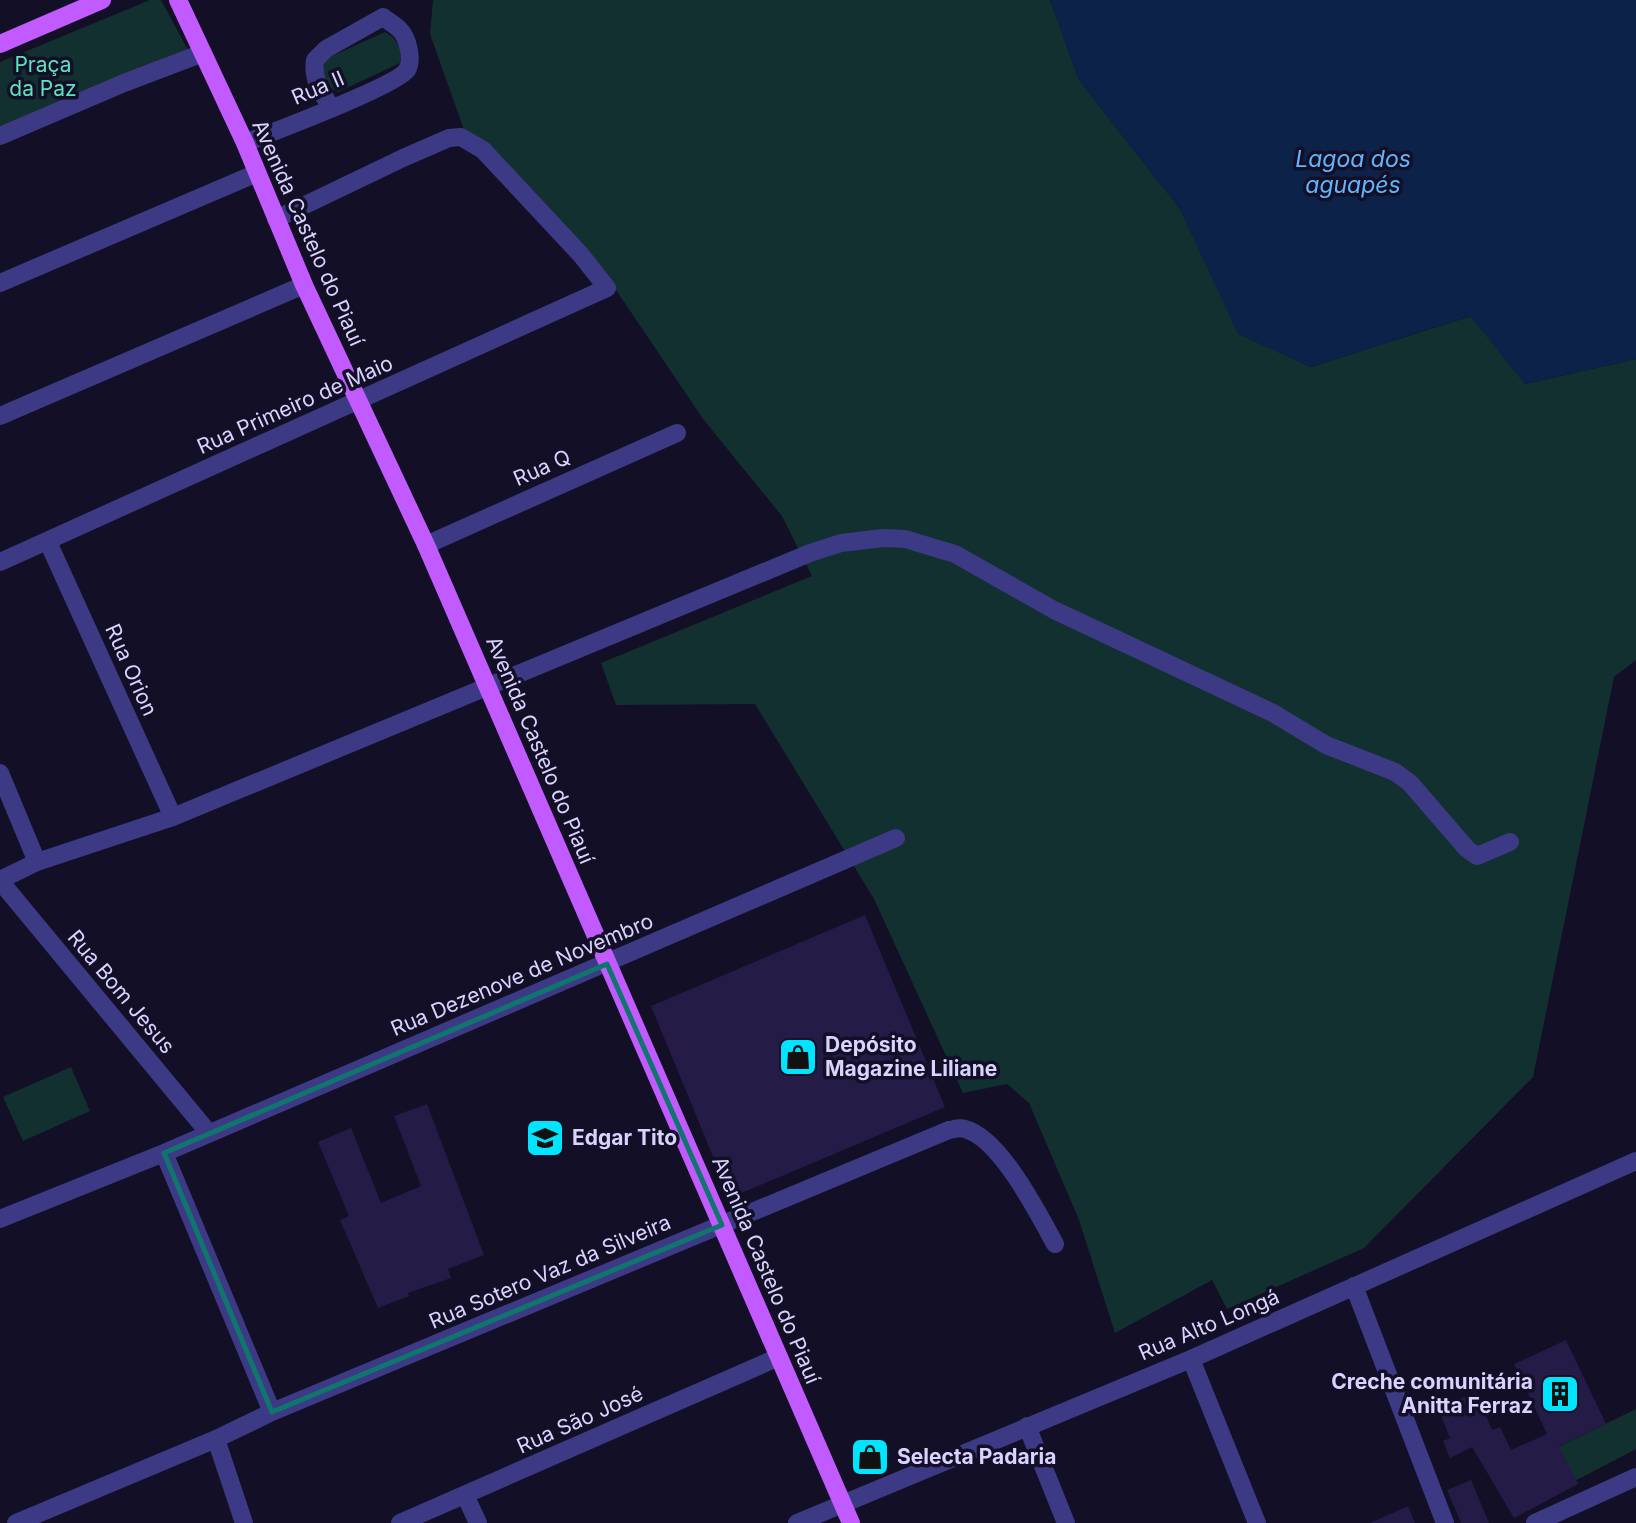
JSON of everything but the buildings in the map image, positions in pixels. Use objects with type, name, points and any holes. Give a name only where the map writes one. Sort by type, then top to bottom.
[{"type":"main road","points":[[0,44],[102,0]]},
{"type":"main road","name":"Avenida Castelo do Piauí","points":[[178,0],[244,143],[304,285],[426,545],[851,1523]]},
{"type":"street","points":[[332,108],[314,77],[315,60],[383,8]]},
{"type":"street","name":"Rua II","points":[[244,143],[332,108],[393,80],[407,70],[410,52],[402,31],[383,8]]},
{"type":"street","points":[[0,136],[203,52]]},
{"type":"street","name":"Rua Primeiro de Maio","points":[[0,562],[587,299],[607,287],[483,150],[461,137],[449,138],[414,153],[276,219]]},
{"type":"street","points":[[0,283],[257,173]]},
{"type":"street","points":[[0,416],[304,285]]},
{"type":"street","name":"Rua Q","points":[[426,545],[677,433]]},
{"type":"street","points":[[0,880],[37,862],[173,817],[810,553],[853,541],[905,538],[956,554],[1054,610],[1273,713],[1326,745],[1395,772],[1410,783],[1466,849],[1477,856],[1510,842]]},
{"type":"street","name":"Rua Orion","points":[[48,542],[173,817]]},
{"type":"street","points":[[0,774],[37,862]]},
{"type":"street","name":"Rua Dezenove de Novembro","points":[[0,1219],[164,1153],[897,838]]},
{"type":"street","name":"Rua Bom Jesus","points":[[0,880],[208,1132]]},
{"type":"street","name":"Rua Sotero Vaz da Silveira","points":[[16,1523],[216,1440],[272,1412],[960,1127],[973,1132],[989,1144],[1007,1165],[1055,1244]]},
{"type":"street","points":[[164,1153],[272,1412]]},
{"type":"street","name":"Rua Alto Longá","points":[[797,1523],[1191,1359],[1636,1161]]},
{"type":"street","points":[[1354,1286],[1445,1523]]},
{"type":"street","name":"Rua São José","points":[[400,1523],[779,1357]]},
{"type":"street","points":[[1191,1359],[1257,1523]]},
{"type":"street","points":[[1027,1426],[1066,1523]]},
{"type":"street","points":[[216,1440],[244,1523]]},
{"type":"street","points":[[1535,1523],[1636,1477]]},
{"type":"street","points":[[465,1495],[478,1523]]},
{"type":"highlighted area","points":[[607,964],[722,1225],[272,1412],[164,1153]]},
{"type":"green space","name":"Praça da Paz","points":[[150,0],[161,0],[188,50],[0,128],[0,62]]},
{"type":"green space","points":[[433,0],[1050,0],[1079,80],[1180,209],[1239,334],[1311,367],[1471,316],[1525,384],[1636,359],[1636,660],[1614,677],[1533,1077],[1364,1248],[1227,1309],[1212,1280],[1115,1333],[1079,1220],[1029,1103],[1007,1084],[963,1093],[874,899],[755,704],[616,705],[601,663],[812,576],[782,516],[703,419],[616,290],[463,127],[430,34]]},
{"type":"green space","points":[[385,32],[398,45],[400,63],[338,92],[329,87],[323,75],[323,60]]},
{"type":"green space","points":[[71,1067],[90,1111],[23,1141],[3,1097]]},
{"type":"green space","points":[[1636,1409],[1636,1449],[1571,1483],[1554,1449]]},
{"type":"water","name":"Lagoa dos aguapés","points":[[1050,0],[1636,0],[1636,359],[1525,384],[1470,316],[1311,367],[1238,334],[1180,209],[1079,80]]},
{"type":"place","name":"Depósito Magazine Liliane","points":[[798,1057]]},
{"type":"place","name":"Edgar Tito","points":[[545,1138]]},
{"type":"place","name":"Creche comunitária Anitta Ferraz","points":[[1560,1394]]},
{"type":"place","name":"Selecta Padaria","points":[[870,1457]]}]
